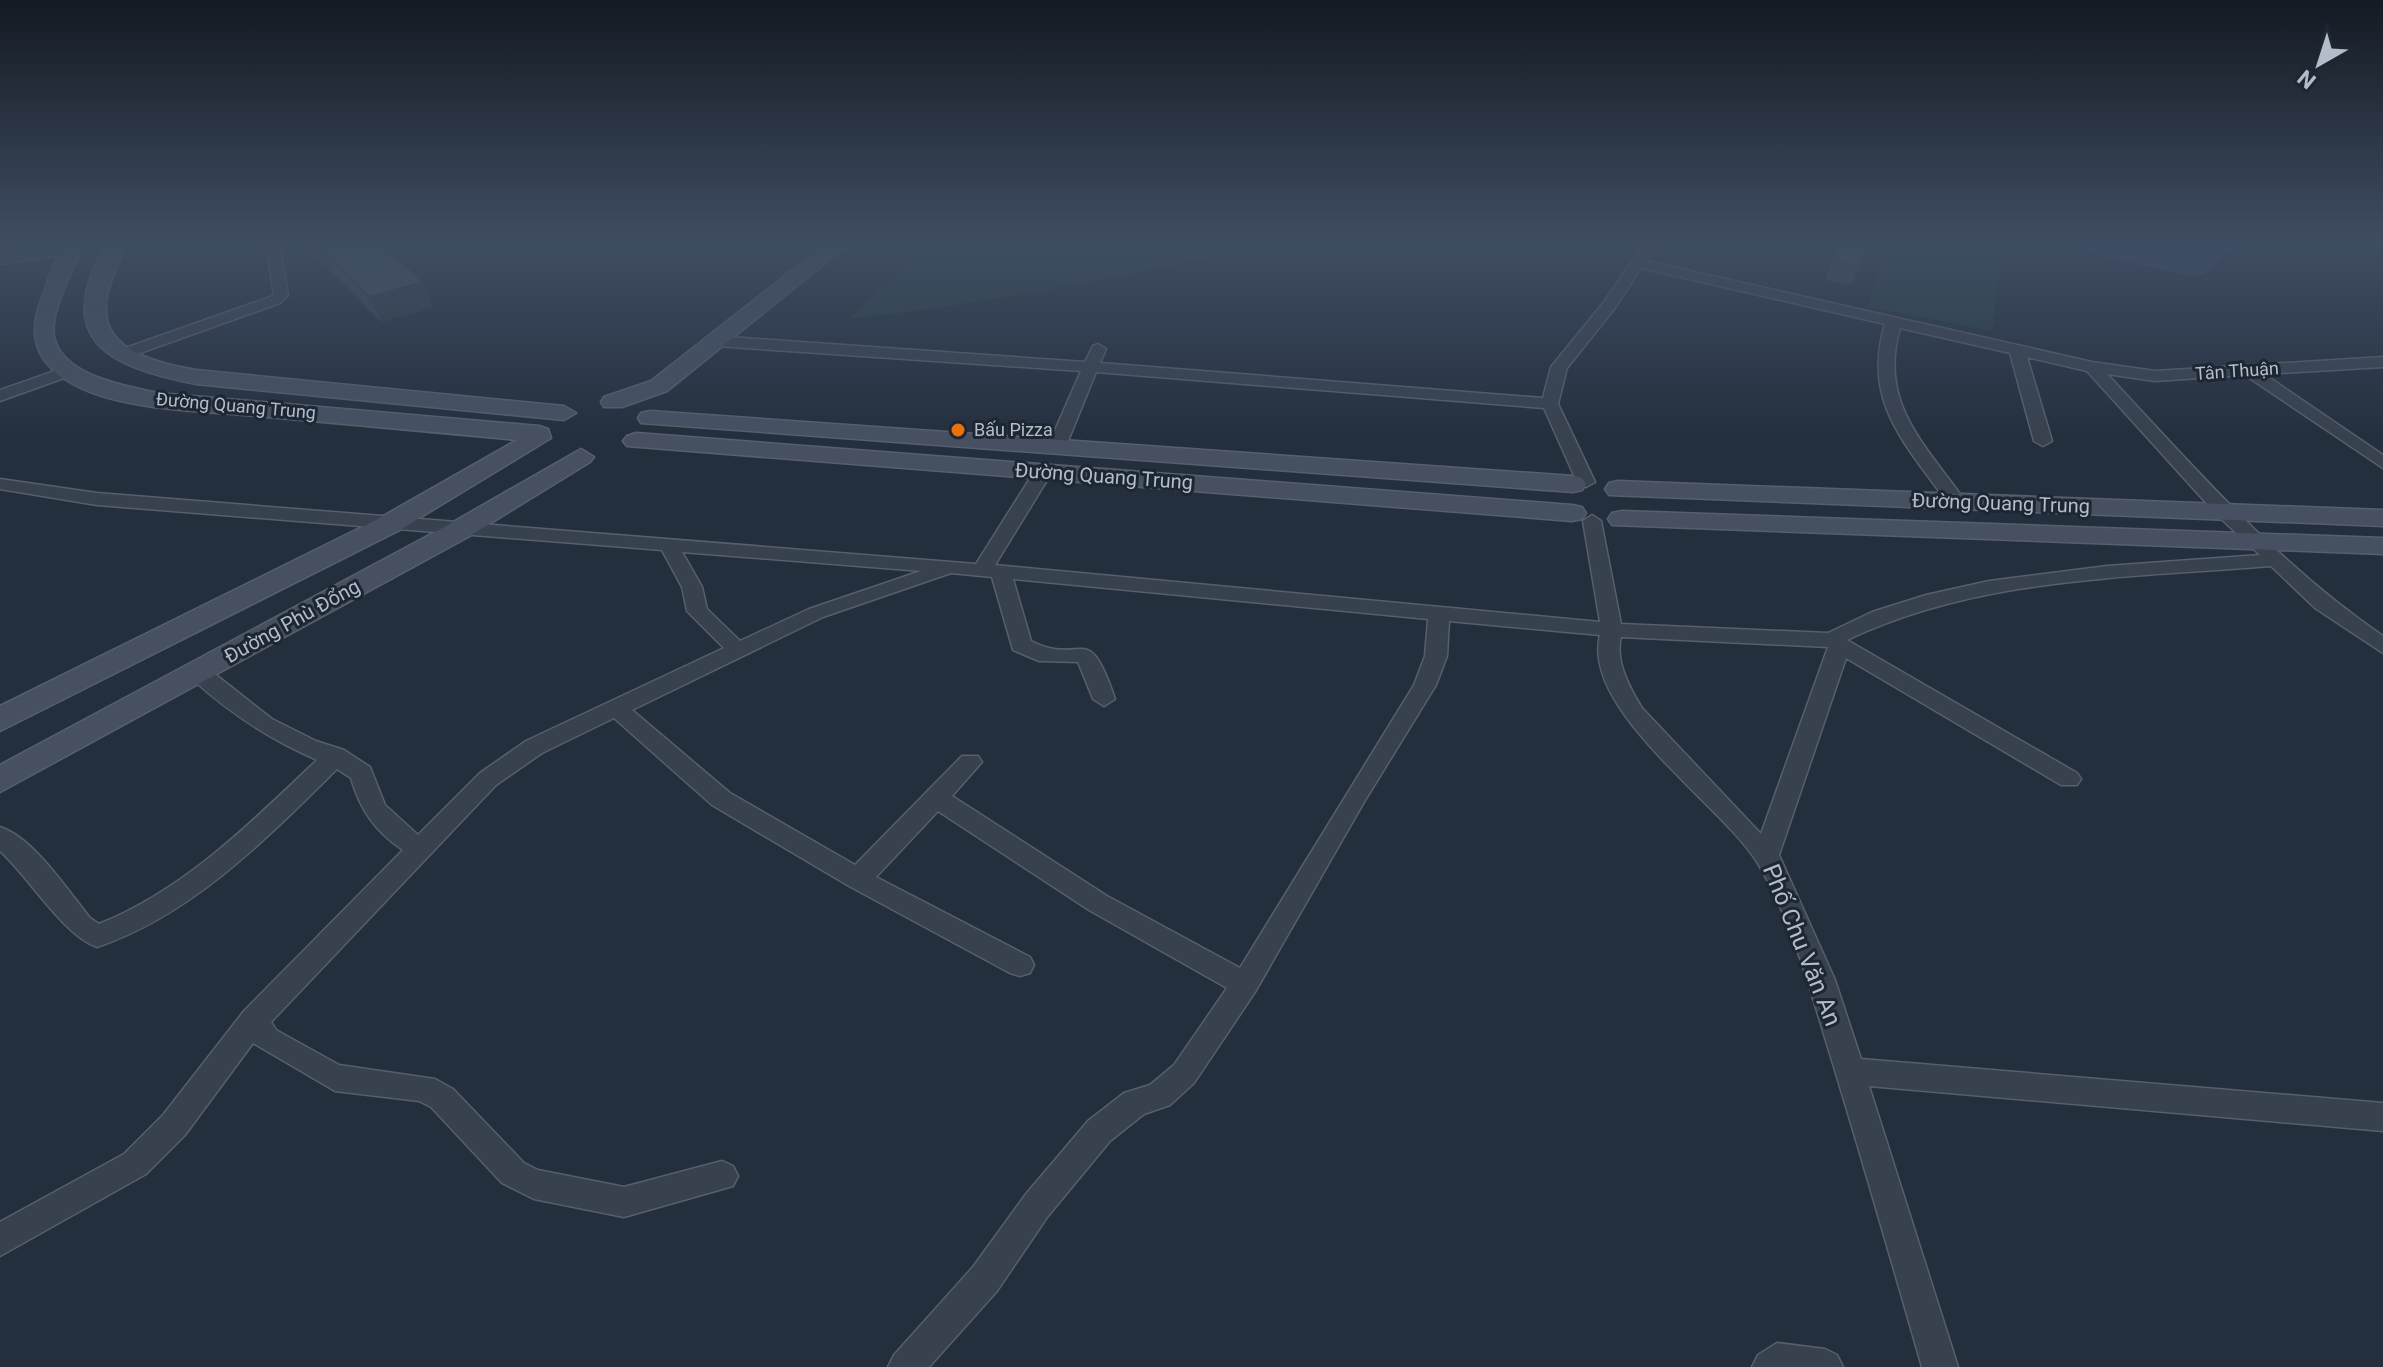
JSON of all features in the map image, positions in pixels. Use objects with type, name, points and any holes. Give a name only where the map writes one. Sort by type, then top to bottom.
[{"type":"main road","name":"Đường Quang Trung","points":[[49,307],[43,335],[50,352],[69,371],[93,385],[121,394],[538,436]]},
{"type":"main road","name":"Đường Quang Trung","points":[[95,307],[95,324],[102,338],[123,354],[166,371],[196,377],[564,413]]},
{"type":"main road","points":[[564,413],[613,402],[659,386],[759,307]]},
{"type":"main road","points":[[636,441],[648,429],[648,415],[659,386]]},
{"type":"main road","name":"Đường Quang Trung","points":[[613,402],[633,405],[648,415],[1580,483],[1618,489],[2383,518]]},
{"type":"main road","name":"Đường Phù Đổng","points":[[0,720],[388,525],[538,436],[547,423],[564,413]]},
{"type":"main road","points":[[538,436],[541,446],[550,452],[598,454]]},
{"type":"main road","name":"Đường Quang Trung","points":[[636,441],[1582,517],[2266,550],[2383,546]]},
{"type":"main road","name":"Đường Phù Đổng","points":[[0,780],[598,454],[636,441]]},
{"type":"main road","points":[[1580,483],[1564,489],[1560,499],[1582,517]]},
{"type":"main road","points":[[1618,489],[1634,505],[1631,514],[1622,519]]},
{"type":"street","points":[[123,354],[256,307]]},
{"type":"street","points":[[1580,483],[1550,404],[1559,367],[1606,307]]},
{"type":"street","name":"Tân Thuận","points":[[1831,307],[2092,367],[2155,376],[2383,362]]},
{"type":"street","points":[[1894,321],[1884,345],[1886,396],[1902,428],[1918,445],[1956,501]]},
{"type":"street","points":[[716,341],[1090,370],[1357,386],[1550,404]]},
{"type":"street","points":[[1057,446],[1098,349]]},
{"type":"street","points":[[2017,350],[2043,441]]},
{"type":"street","points":[[2092,367],[2225,512],[2322,604],[2383,646]]},
{"type":"street","points":[[0,396],[69,371]]},
{"type":"street","points":[[2249,371],[2383,463]]},
{"type":"street","points":[[1043,472],[991,571],[1021,645],[1039,654],[1084,655],[1092,663],[1104,699]]},
{"type":"street","points":[[0,484],[97,499],[388,525],[949,567],[1612,630],[1835,643],[2069,779]]},
{"type":"street","name":"Phố Chu Văn An","points":[[1582,517],[1612,630],[1607,650],[1620,690],[1634,713],[1766,855],[1821,980],[1940,1367]]},
{"type":"street","points":[[671,546],[692,587],[697,611],[740,652]]},
{"type":"street","points":[[1766,855],[1835,643],[1861,622],[1993,586],[2266,550]]},
{"type":"street","points":[[0,1240],[135,1164],[174,1125],[254,1020],[488,779],[534,747],[740,652],[816,613],[868,598],[949,567]]},
{"type":"street","points":[[906,1367],[985,1279],[1037,1205],[1099,1131],[1135,1103],[1159,1096],[1184,1074],[1245,984],[1355,796],[1425,685],[1436,656],[1439,613]]},
{"type":"street","points":[[198,672],[229,701],[289,738],[336,756],[362,773],[369,803],[389,829],[420,849]]},
{"type":"street","points":[[616,708],[721,799],[858,879],[1020,965]]},
{"type":"street","points":[[0,836],[43,877],[81,926],[97,936],[167,900],[205,872],[336,756]]},
{"type":"street","points":[[858,879],[934,796],[970,762]]},
{"type":"street","points":[[934,796],[1098,903],[1245,984]]},
{"type":"street","points":[[254,1020],[266,1039],[335,1078],[424,1088],[442,1098],[513,1173],[534,1184],[624,1202],[722,1176]]},
{"type":"street","points":[[1850,1071],[2383,1117]]},
{"type":"street","points":[[1770,1367],[1777,1361],[1825,1367]]},
{"type":"green space","points":[[862,307],[942,307],[848,319]]},
{"type":"green space","points":[[1868,307],[1995,307],[1992,331]]},
{"type":"place","name":"Bấu Pizza","points":[[958,430]]}]
